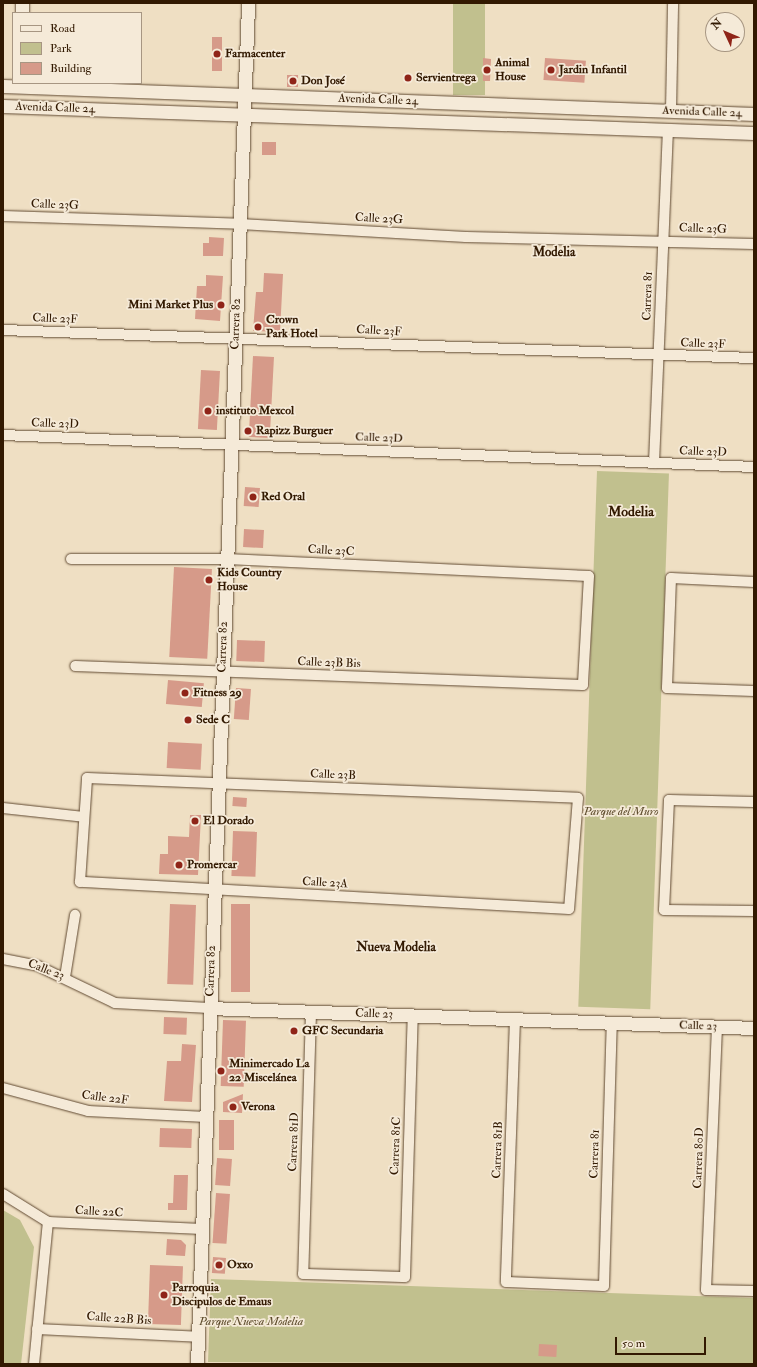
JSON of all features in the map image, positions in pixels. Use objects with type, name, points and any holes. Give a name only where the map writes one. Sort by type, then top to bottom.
[{"type":"street","name":"Carrera 82","points":[[197,1364],[209,1008],[248,3]]},
{"type":"street","points":[[671,111],[673,3]]},
{"type":"street","name":"Avenida Calle 24","points":[[3,86],[20,85],[244,96],[754,114]]},
{"type":"street","name":"Avenida Calle 24","points":[[3,106],[754,133]]},
{"type":"street","name":"Carrera 81","points":[[654,463],[668,130]]},
{"type":"street","name":"Calle 23G","points":[[3,216],[240,224],[466,238],[754,244]]},
{"type":"street","name":"Calle 23F","points":[[3,330],[235,338],[658,356],[754,358]]},
{"type":"street","name":"Calle 23D","points":[[3,435],[754,467]]},
{"type":"street","name":"Calle 23C","points":[[70,559],[227,559],[589,576],[583,685]]},
{"type":"street","points":[[754,582],[671,578],[667,688],[754,691]]},
{"type":"street","name":"Calle 23B Bis","points":[[75,666],[222,673],[583,685]]},
{"type":"street","name":"Calle 23B","points":[[84,817],[87,778],[578,798],[569,909]]},
{"type":"street","points":[[754,802],[669,800],[664,910],[754,911]]},
{"type":"street","points":[[3,808],[84,817]]},
{"type":"street","name":"Calle 23A","points":[[84,817],[80,882],[569,909]]},
{"type":"street","points":[[65,978],[75,915]]},
{"type":"street","name":"Calle 23","points":[[3,959],[21,961],[65,978],[115,1003],[311,1012],[754,1028]]},
{"type":"street","name":"Carrera 81D","points":[[311,1012],[303,1274],[405,1277]]},
{"type":"street","name":"Carrera 81C","points":[[405,1277],[413,1015]]},
{"type":"street","name":"Carrera 81B","points":[[515,1019],[506,1282],[604,1286]]},
{"type":"street","name":"Carrera 81","points":[[604,1286],[612,1023]]},
{"type":"street","name":"Carrera 80D","points":[[717,1027],[706,1290],[754,1291]]},
{"type":"street","name":"Calle 22F","points":[[3,1088],[88,1111],[206,1117]]},
{"type":"street","name":"Calle 22C","points":[[3,1194],[48,1222],[202,1229]]},
{"type":"street","points":[[34,1364],[48,1222]]},
{"type":"street","name":"Calle 22B Bis","points":[[38,1329],[198,1337]]},
{"type":"green space","points":[[453,3],[485,3],[485,95],[453,95]]},
{"type":"green space","name":"Parque del Muro","points":[[597,471],[669,474],[650,1009],[578,1007]]},
{"type":"green space","points":[[3,1210],[20,1220],[34,1247],[21,1364],[3,1364]]},
{"type":"green space","name":"Parque Nueva Modelia","points":[[211,1279],[754,1298],[754,1364],[208,1362]]},
{"type":"building","name":"Farmacenter","points":[[212,37],[222,37],[222,71],[212,71]]},
{"type":"building","name":"Animal House","points":[[483,58],[491,59],[490,81],[483,81]]},
{"type":"building","points":[[545,58],[586,61],[584,83],[543,80]]},
{"type":"building","name":"Don José","points":[[287,75],[298,75],[298,87],[287,87]]},
{"type":"building","points":[[262,142],[276,142],[276,155],[262,155]]},
{"type":"building","points":[[209,237],[224,238],[223,256],[203,256],[203,243],[209,243]]},
{"type":"building","points":[[264,273],[283,274],[280,332],[253,331],[256,292],[263,292]]},
{"type":"building","points":[[206,275],[223,276],[220,321],[195,319],[197,286],[206,286]]},
{"type":"building","points":[[253,356],[274,357],[270,438],[249,437]]},
{"type":"building","points":[[201,370],[220,371],[217,430],[198,429]]},
{"type":"building","name":"Red Oral","points":[[245,487],[260,488],[259,507],[244,506]]},
{"type":"building","points":[[244,529],[264,530],[263,548],[243,547]]},
{"type":"building","name":"Kids Country House","points":[[174,567],[212,569],[207,659],[169,657]]},
{"type":"building","points":[[237,640],[265,641],[264,662],[236,661]]},
{"type":"building","name":"Fitness 29","points":[[168,680],[204,683],[202,707],[166,704]]},
{"type":"building","points":[[236,688],[251,689],[249,720],[234,719]]},
{"type":"building","points":[[168,742],[202,744],[201,770],[167,768]]},
{"type":"building","points":[[233,797],[247,798],[246,807],[232,806]]},
{"type":"building","points":[[190,815],[201,815],[198,875],[159,874],[160,854],[168,854],[168,836],[189,837]]},
{"type":"building","points":[[233,831],[257,832],[255,877],[231,876]]},
{"type":"building","points":[[170,904],[196,905],[193,985],[167,984]]},
{"type":"building","points":[[231,904],[250,904],[250,992],[231,992]]},
{"type":"building","points":[[164,1017],[187,1018],[186,1035],[163,1034]]},
{"type":"building","points":[[223,1020],[246,1021],[244,1087],[221,1086]]},
{"type":"building","points":[[182,1044],[196,1045],[192,1102],[164,1101],[167,1061],[181,1061]]},
{"type":"building","name":"Verona","points":[[243,1094],[242,1113],[223,1112],[223,1102]]},
{"type":"building","points":[[219,1120],[234,1120],[234,1150],[219,1150]]},
{"type":"building","points":[[160,1128],[192,1129],[191,1148],[159,1147]]},
{"type":"building","points":[[217,1158],[232,1159],[230,1186],[215,1185]]},
{"type":"building","points":[[174,1175],[188,1175],[187,1210],[168,1210],[168,1203],[173,1203]]},
{"type":"building","points":[[216,1193],[230,1194],[226,1244],[213,1243]]},
{"type":"building","points":[[167,1239],[181,1240],[186,1245],[185,1256],[166,1255]]},
{"type":"building","name":"Oxxo","points":[[213,1257],[226,1258],[225,1274],[212,1273]]},
{"type":"building","name":"Parroquia Discipulos de Emaus","points":[[150,1265],[183,1266],[181,1325],[148,1324]]},
{"type":"building","points":[[539,1344],[557,1345],[556,1357],[538,1356]]},
{"type":"place","name":"Farmacenter","points":[[217,54]]},
{"type":"place","name":"Animal House","points":[[487,70]]},
{"type":"place","name":"Jardin Infantil","points":[[551,70]]},
{"type":"place","name":"Servientrega","points":[[408,78]]},
{"type":"place","name":"Don José","points":[[293,81]]},
{"type":"place","name":"Mini Market Plus","points":[[221,305]]},
{"type":"place","name":"Crown Park Hotel","points":[[258,327]]},
{"type":"place","name":"instituto Mexcol","points":[[208,411]]},
{"type":"place","name":"Rapizz Burguer","points":[[248,431]]},
{"type":"place","name":"Red Oral","points":[[253,497]]},
{"type":"place","name":"Kids Country House","points":[[209,580]]},
{"type":"place","name":"Fitness 29","points":[[185,693]]},
{"type":"place","name":"Sede C","points":[[188,720]]},
{"type":"place","name":"El Dorado","points":[[195,821]]},
{"type":"place","name":"Promercar","points":[[179,865]]},
{"type":"place","name":"GFC Secundaria","points":[[294,1031]]},
{"type":"place","name":"Minimercado La 22 Miscelánea","points":[[221,1071]]},
{"type":"place","name":"Verona","points":[[233,1107]]},
{"type":"place","name":"Oxxo","points":[[219,1265]]},
{"type":"place","name":"Parroquia Discipulos de Emaus","points":[[164,1295]]},
{"type":"district","name":"Modelia","points":[[554,252]]},
{"type":"district","name":"Modelia","points":[[631,512]]},
{"type":"district","name":"Nueva Modelia","points":[[396,947]]}]
